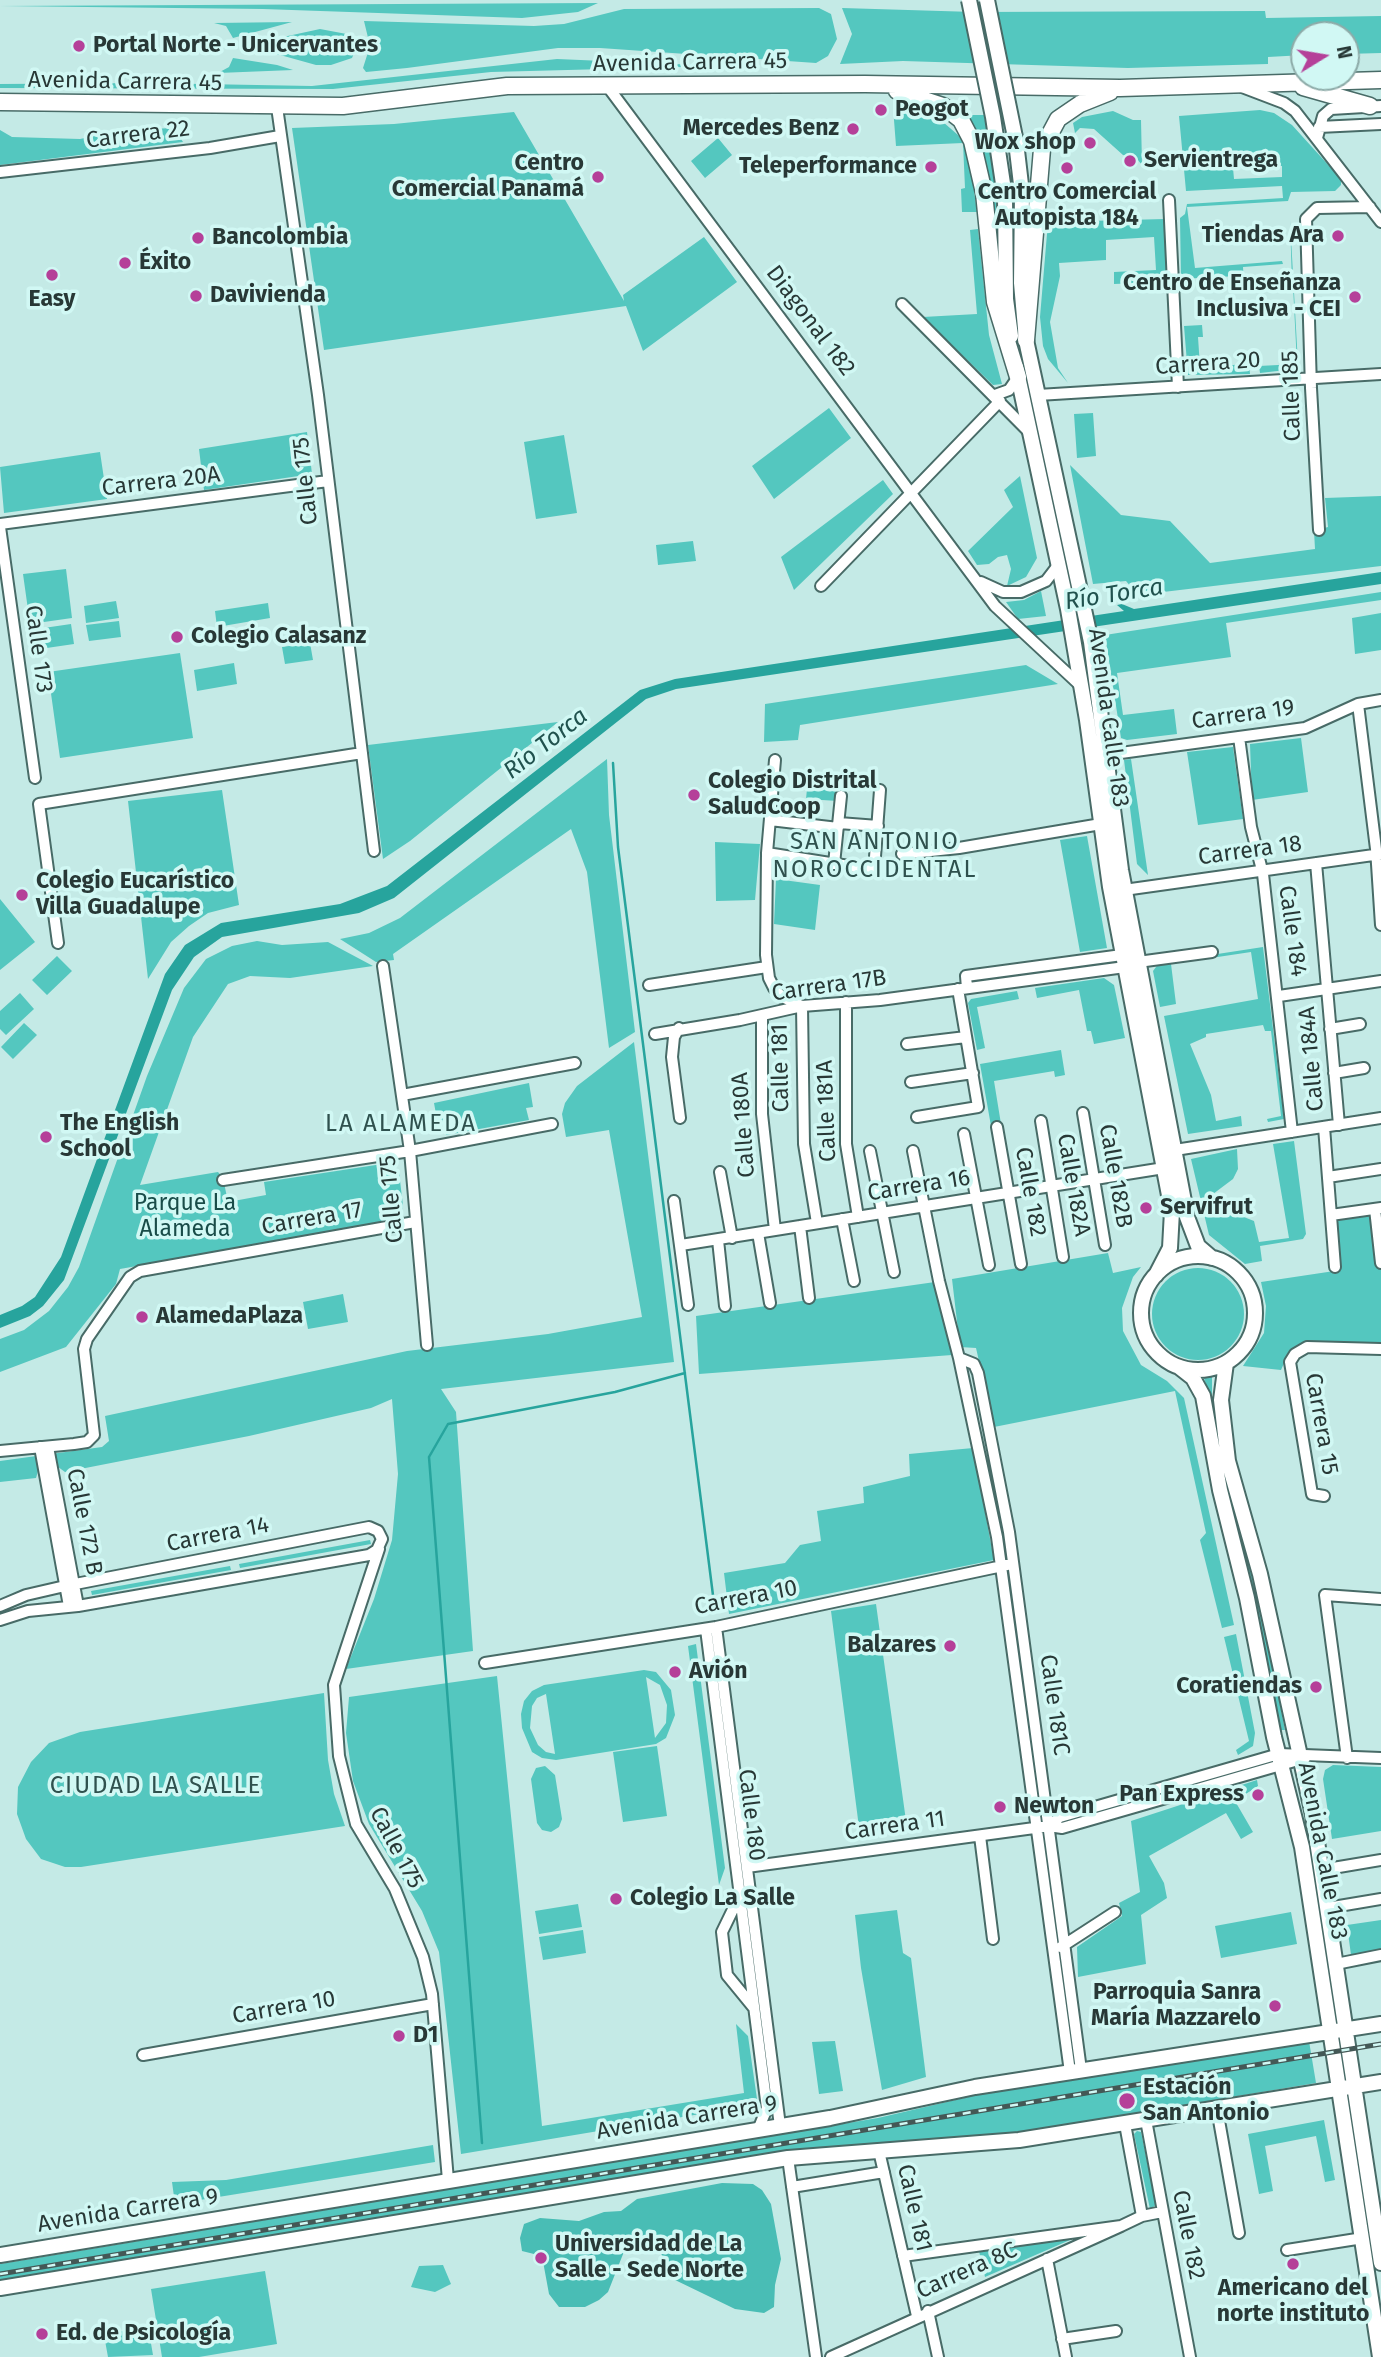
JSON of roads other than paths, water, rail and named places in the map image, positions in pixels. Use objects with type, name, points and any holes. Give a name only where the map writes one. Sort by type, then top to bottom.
[{"type":"highway","name":"Avenida Carrera 45","points":[[0,102],[277,107],[395,102],[507,86],[865,84],[1120,88],[1381,80]]},
{"type":"highway","points":[[1287,83],[1375,106]]},
{"type":"highway","points":[[865,84],[933,101],[954,114],[967,130],[984,193],[995,302],[1018,377]]},
{"type":"highway","points":[[1026,340],[1040,162],[1047,136],[1058,118],[1067,112],[1120,88]]},
{"type":"main road","name":"Avenida Calle 183","points":[[969,0],[998,140],[1005,197],[1006,299],[1018,377],[1069,609],[1101,824],[1172,1211],[1172,1237],[1166,1259],[1156,1275]]},
{"type":"main road","name":"Avenida Calle 183","points":[[987,0],[1016,142],[1022,193],[1021,284],[1026,340],[1091,642],[1124,890],[1128,961],[1175,1150],[1190,1228],[1198,1246],[1212,1258]]},
{"type":"main road","points":[[1212,1258],[1224,1263],[1244,1281],[1254,1306],[1251,1332],[1237,1355],[1226,1363],[1208,1369],[1179,1367],[1157,1353],[1144,1330],[1144,1296],[1156,1275],[1182,1259],[1212,1258]]},
{"type":"main road","name":"Avenida Calle 183","points":[[1226,1363],[1221,1400],[1228,1461],[1260,1574],[1302,1757],[1336,1964],[1339,2031]]},
{"type":"main road","name":"Avenida Calle 183","points":[[1179,1367],[1193,1378],[1203,1396],[1220,1490],[1247,1598],[1280,1759],[1302,1847],[1381,2263]]},
{"type":"main road","name":"Avenida Carrera 9","points":[[0,2255],[871,2111],[975,2087],[1381,2024]]},
{"type":"main road","points":[[0,2288],[788,2158],[998,2143],[1381,2081]]},
{"type":"main road","name":"Avenida Calle 183","points":[[1374,2236],[1380,2357]]},
{"type":"street","points":[[1236,85],[1284,103],[1318,132],[1381,222]]},
{"type":"street","name":"Diagonal 182","points":[[608,87],[1009,620],[1082,687]]},
{"type":"street","points":[[1318,132],[1323,117],[1331,110],[1375,106]]},
{"type":"street","name":"Calle 175","points":[[277,107],[328,481],[374,851]]},
{"type":"street","points":[[1318,132],[1381,124]]},
{"type":"street","name":"Carrera 22","points":[[0,172],[210,148],[280,136]]},
{"type":"street","points":[[1332,208],[1346,202],[1352,184]]},
{"type":"street","points":[[1169,200],[1178,387]]},
{"type":"street","points":[[1332,208],[1370,207]]},
{"type":"street","name":"Calle 185","points":[[1320,530],[1311,379],[1306,219],[1315,209],[1332,208]]},
{"type":"street","points":[[902,303],[1030,433]]},
{"type":"street","name":"Carrera 20","points":[[1038,396],[1381,374]]},
{"type":"street","points":[[821,586],[997,398],[1009,390],[1018,377]]},
{"type":"street","name":"Carrera 20A","points":[[0,525],[328,481]]},
{"type":"street","name":"Calle 173","points":[[0,525],[35,778]]},
{"type":"street","points":[[979,580],[995,589],[1021,592],[1045,580],[1059,564]]},
{"type":"street","name":"Carrera 19","points":[[1106,755],[1305,728],[1358,704],[1381,700]]},
{"type":"street","points":[[1358,704],[1378,855],[1381,925]]},
{"type":"street","name":"Calle 184","points":[[1238,737],[1251,827],[1262,871],[1279,996],[1292,1132]]},
{"type":"street","points":[[58,943],[39,804],[362,753]]},
{"type":"street","name":"Calle 181","points":[[775,760],[767,853],[767,967],[774,989],[782,997],[802,1006],[804,1143],[817,1223]]},
{"type":"street","points":[[767,853],[874,870],[880,790]]},
{"type":"street","points":[[834,864],[841,796]]},
{"type":"street","points":[[771,820],[878,826]]},
{"type":"street","points":[[902,854],[959,848],[1101,824]]},
{"type":"street","name":"Carrera 18","points":[[1124,890],[1378,855]]},
{"type":"street","name":"Calle 184A","points":[[1316,863],[1339,1125]]},
{"type":"street","name":"Carrera 17B","points":[[655,1034],[762,1016],[802,1006],[963,989],[966,976],[1022,975],[1212,952]]},
{"type":"street","name":"Calle 175","points":[[383,966],[410,1151],[427,1345]]},
{"type":"street","points":[[649,985],[767,967]]},
{"type":"street","points":[[1279,996],[1381,981]]},
{"type":"street","points":[[917,1117],[978,1107],[966,1037],[963,989]]},
{"type":"street","name":"Calle 181A","points":[[846,1002],[846,1144],[858,1217]]},
{"type":"street","name":"Calle 180A","points":[[762,1016],[762,1114],[775,1230]]},
{"type":"street","points":[[1330,1029],[1360,1024]]},
{"type":"street","points":[[679,1028],[674,1038],[672,1057],[680,1118]]},
{"type":"street","points":[[907,1044],[966,1037]]},
{"type":"street","points":[[402,1095],[575,1063]]},
{"type":"street","points":[[1334,1073],[1364,1068]]},
{"type":"street","points":[[911,1082],[973,1073]]},
{"type":"street","name":"Calle 182B","points":[[1083,1113],[1105,1245]]},
{"type":"street","points":[[1175,1150],[1381,1118]]},
{"type":"street","name":"Calle 182A","points":[[1041,1121],[1063,1256]]},
{"type":"street","points":[[223,1180],[410,1151],[552,1124]]},
{"type":"street","name":"Calle 182","points":[[998,1127],[1021,1264]]},
{"type":"street","points":[[1324,1127],[1335,1267]]},
{"type":"street","points":[[964,1134],[989,1265]]},
{"type":"street","points":[[870,1151],[894,1272]]},
{"type":"street","name":"Calle 181C","points":[[913,1151],[939,1281],[1008,1565],[1043,1827],[1064,1945],[1075,2071]]},
{"type":"street","name":"Carrera 16","points":[[681,1245],[1164,1168]]},
{"type":"street","points":[[1328,1177],[1381,1168]]},
{"type":"street","points":[[720,1172],[732,1238]]},
{"type":"street","points":[[674,1200],[688,1305]]},
{"type":"street","points":[[1331,1215],[1378,1208],[1381,1263]]},
{"type":"street","points":[[842,1219],[855,1281]]},
{"type":"street","name":"Carrera 17","points":[[44,1447],[87,1442],[94,1436],[84,1349],[87,1339],[130,1278],[140,1271],[415,1222]]},
{"type":"street","points":[[800,1226],[809,1298]]},
{"type":"street","points":[[758,1233],[770,1303]]},
{"type":"street","points":[[718,1240],[725,1306]]},
{"type":"street","name":"Carrera 15","points":[[1324,1496],[1312,1494],[1290,1362],[1295,1354],[1307,1347],[1381,1349]]},
{"type":"street","points":[[0,1451],[44,1447]]},
{"type":"street","name":"Calle 172 B","points":[[44,1447],[74,1606]]},
{"type":"street","name":"Carrera 14","points":[[0,1606],[26,1595],[70,1585],[369,1527],[377,1531],[382,1539]]},
{"type":"street","points":[[0,1620],[28,1611],[74,1606],[369,1555],[377,1549],[382,1539]]},
{"type":"street","name":"Calle 175","points":[[382,1539],[334,1685],[337,1744],[356,1824],[383,1867],[411,1923],[423,1957],[433,2004],[448,2180]]},
{"type":"street","name":"Carrera 10","points":[[485,1663],[711,1628],[1008,1565]]},
{"type":"street","points":[[1347,1758],[1325,1595],[1381,1599]]},
{"type":"street","name":"Calle 180","points":[[711,1628],[747,1867],[780,2126]]},
{"type":"street","name":"Calle 180","points":[[711,1628],[740,1895],[767,2108],[758,2130]]},
{"type":"street","name":"Carrera 11","points":[[747,1867],[1043,1827],[1062,1828],[1280,1759],[1381,1758]]},
{"type":"street","name":"Calle 181C","points":[[1043,1827],[1054,1951],[1075,2071]]},
{"type":"street","points":[[980,1836],[993,1940]]},
{"type":"street","points":[[1321,1870],[1381,1860]]},
{"type":"street","points":[[740,1895],[722,1932],[727,1975],[755,2010]]},
{"type":"street","points":[[1327,1908],[1381,1899]]},
{"type":"street","points":[[1054,1951],[1115,1913]]},
{"type":"street","points":[[1336,1964],[1381,1955]]},
{"type":"street","name":"Carrera 10","points":[[143,2055],[433,2004]]},
{"type":"street","points":[[1217,2109],[1239,2233]]},
{"type":"street","name":"Calle 182","points":[[1146,2120],[1190,2357]]},
{"type":"street","name":"Calle 182","points":[[1125,2124],[1142,2216]]},
{"type":"street","name":"Calle 181","points":[[879,2151],[917,2316]]},
{"type":"street","points":[[788,2158],[817,2357]]},
{"type":"street","points":[[792,2187],[884,2172]]},
{"type":"street","name":"Carrera 8C","points":[[831,2357],[1142,2216],[1162,2212]]},
{"type":"street","points":[[903,2256],[1121,2226]]},
{"type":"street","points":[[1287,2250],[1374,2236]]},
{"type":"street","points":[[1046,2259],[1066,2357]]},
{"type":"street","points":[[928,2311],[938,2357]]},
{"type":"street","points":[[1062,2339],[1116,2331]]},
{"type":"waterway","points":[[613,763],[618,847],[715,1611]]},
{"type":"waterway","points":[[482,2143],[429,1457],[448,1424],[615,1392],[685,1373]]},
{"type":"railway","points":[[0,2274],[1381,2044]]},
{"type":"place","name":"Portal Norte - Unicervantes","points":[[79,46]]},
{"type":"place","name":"Peogot","points":[[881,110]]},
{"type":"place","name":"Mercedes Benz","points":[[853,129]]},
{"type":"place","name":"Wox shop","points":[[1090,143]]},
{"type":"place","name":"Servientrega","points":[[1130,161]]},
{"type":"place","name":"Teleperformance","points":[[931,167]]},
{"type":"place","name":"Centro Comercial Autopista 184","points":[[1067,168]]},
{"type":"place","name":"Centro Comercial Panamá","points":[[598,177]]},
{"type":"place","name":"Tiendas Ara","points":[[1338,236]]},
{"type":"place","name":"Bancolombia","points":[[198,238]]},
{"type":"place","name":"Éxito","points":[[125,263]]},
{"type":"place","name":"Easy","points":[[52,275]]},
{"type":"place","name":"Davivienda","points":[[196,296]]},
{"type":"place","name":"Centro de Enseñanza Inclusiva - CEI","points":[[1355,297]]},
{"type":"place","name":"Colegio Calasanz","points":[[177,637]]},
{"type":"place","name":"Colegio Distrital SaludCoop","points":[[694,795]]},
{"type":"place","name":"Colegio Eucarístico Villa Guadalupe","points":[[22,895]]},
{"type":"place","name":"The English School","points":[[46,1137]]},
{"type":"place","name":"Servifrut","points":[[1146,1208]]},
{"type":"place","name":"AlamedaPlaza","points":[[142,1317]]},
{"type":"place","name":"Balzares","points":[[950,1646]]},
{"type":"place","name":"Avión","points":[[675,1672]]},
{"type":"place","name":"Coratiendas","points":[[1316,1687]]},
{"type":"place","name":"Pan Express","points":[[1258,1795]]},
{"type":"place","name":"Newton","points":[[1000,1807]]},
{"type":"place","name":"Colegio La Salle","points":[[616,1899]]},
{"type":"place","name":"Parroquia Sanra María Mazzarelo","points":[[1275,2006]]},
{"type":"place","name":"D1","points":[[399,2036]]},
{"type":"place","name":"Estación San Antonio","points":[[1127,2101]]},
{"type":"place","name":"Universidad de La Salle - Sede Norte","points":[[541,2258]]},
{"type":"place","name":"Americano del norte instituto","points":[[1293,2264]]},
{"type":"place","name":"Ed. de Psicología","points":[[42,2334]]},
{"type":"district","name":"SAN ANTONIO NOROCCIDENTAL","points":[[875,856]]},
{"type":"district","name":"LA ALAMEDA","points":[[401,1124]]},
{"type":"district","name":"CIUDAD LA SALLE","points":[[156,1786]]},
{"type":"water label","name":"Río Torca","points":[[1114,595]]},
{"type":"water label","name":"Río Torca","points":[[546,744]]},
{"type":"park label","name":"Parque La Alameda","points":[[185,1217]]}]
